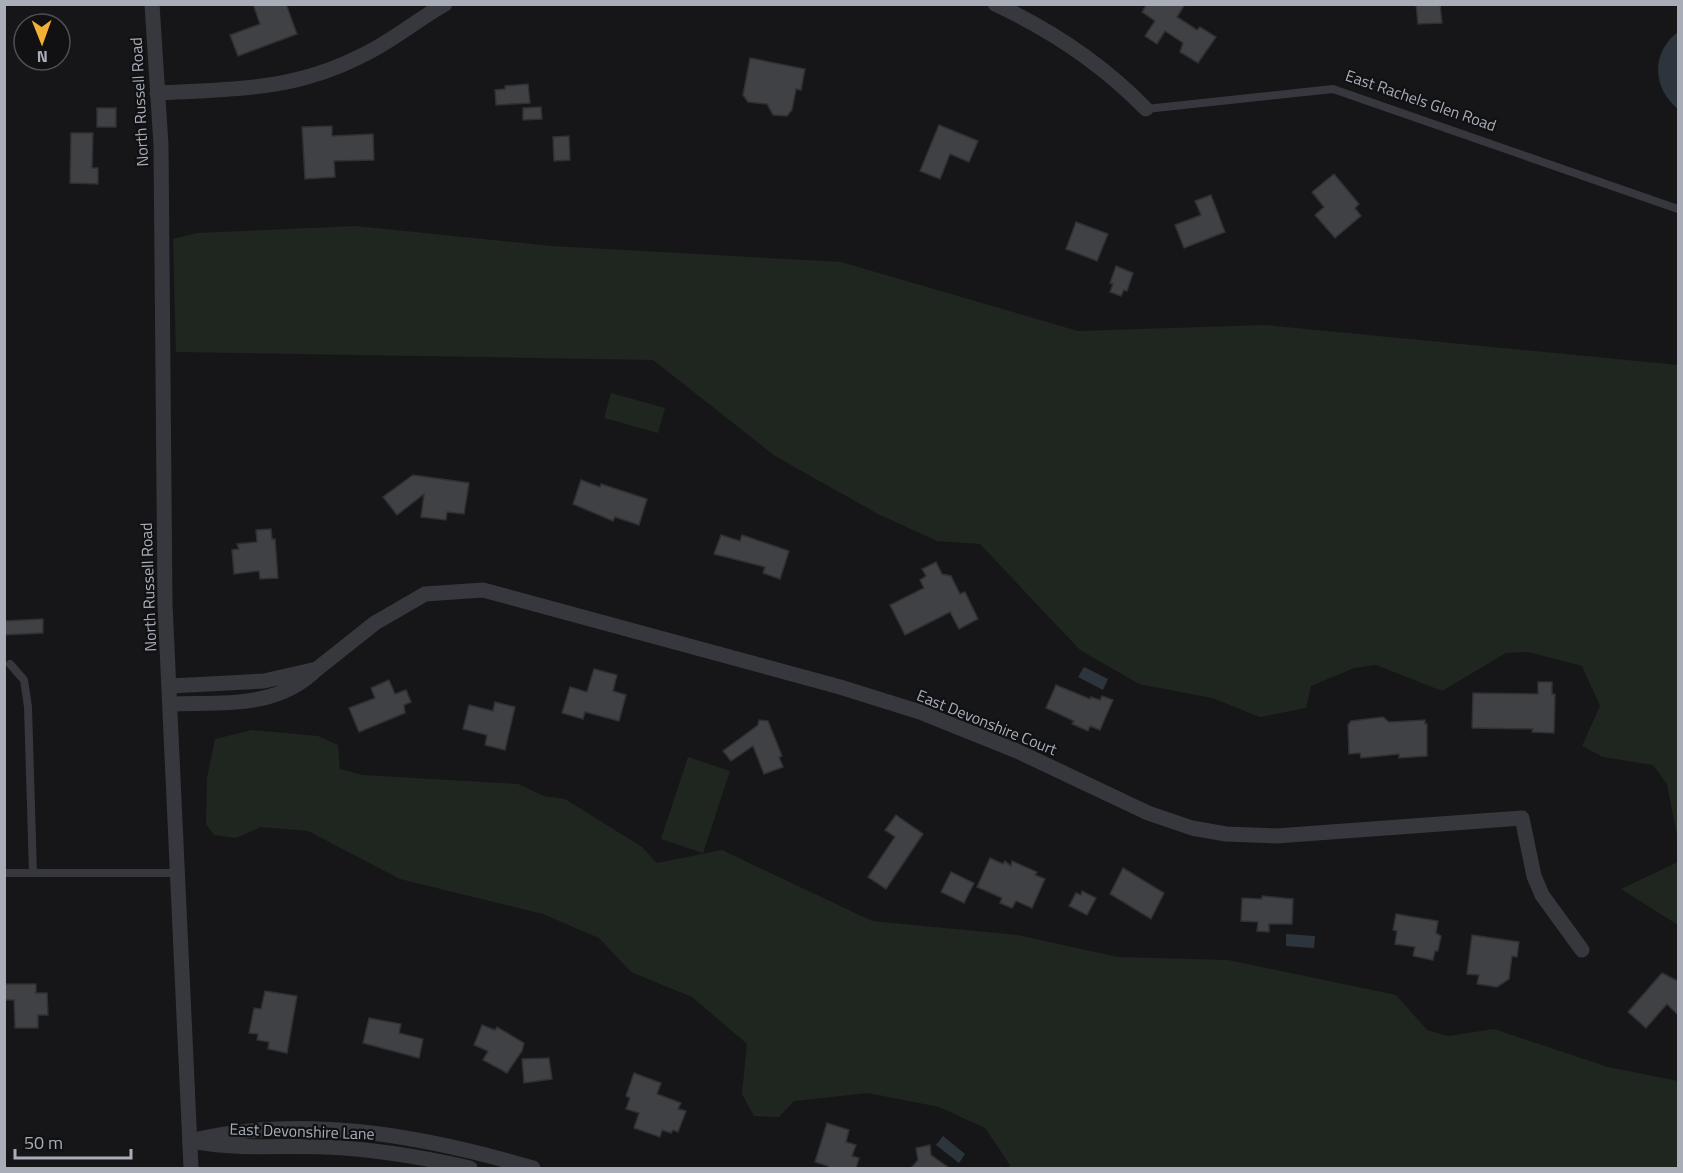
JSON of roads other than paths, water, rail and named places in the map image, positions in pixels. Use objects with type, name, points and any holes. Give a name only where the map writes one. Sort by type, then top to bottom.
[{"type":"street","name":"North Russell Road","points":[[152,4],[161,145],[163,523],[191,1168]]},
{"type":"street","points":[[157,93],[254,88],[285,84],[321,74],[365,54],[445,4]]},
{"type":"street","name":"East Rachels Glen Road","points":[[995,4],[1057,37],[1102,70],[1146,109]]},
{"type":"street","name":"East Devonshire Court","points":[[171,704],[249,701],[278,696],[297,687],[375,622],[425,594],[483,590],[840,687],[920,712],[1017,751],[1148,813],[1192,828],[1226,834],[1276,836],[1522,818],[1534,876],[1542,895],[1582,950]]},
{"type":"street","name":"East Devonshire Court","points":[[170,686],[264,681],[317,669]]},
{"type":"street","name":"East Devonshire Lane","points":[[190,1141],[223,1133],[289,1130],[365,1133],[447,1146],[533,1168]]},
{"type":"street","name":"East Devonshire Lane","points":[[190,1141],[226,1148],[326,1147],[385,1152],[470,1168]]},
{"type":"lane","name":"East Rachels Glen Road","points":[[1146,109],[1333,89],[1678,209]]},
{"type":"lane","points":[[10,664],[24,680],[28,706],[33,873]]},
{"type":"lane","points":[[4,873],[178,873]]}]
